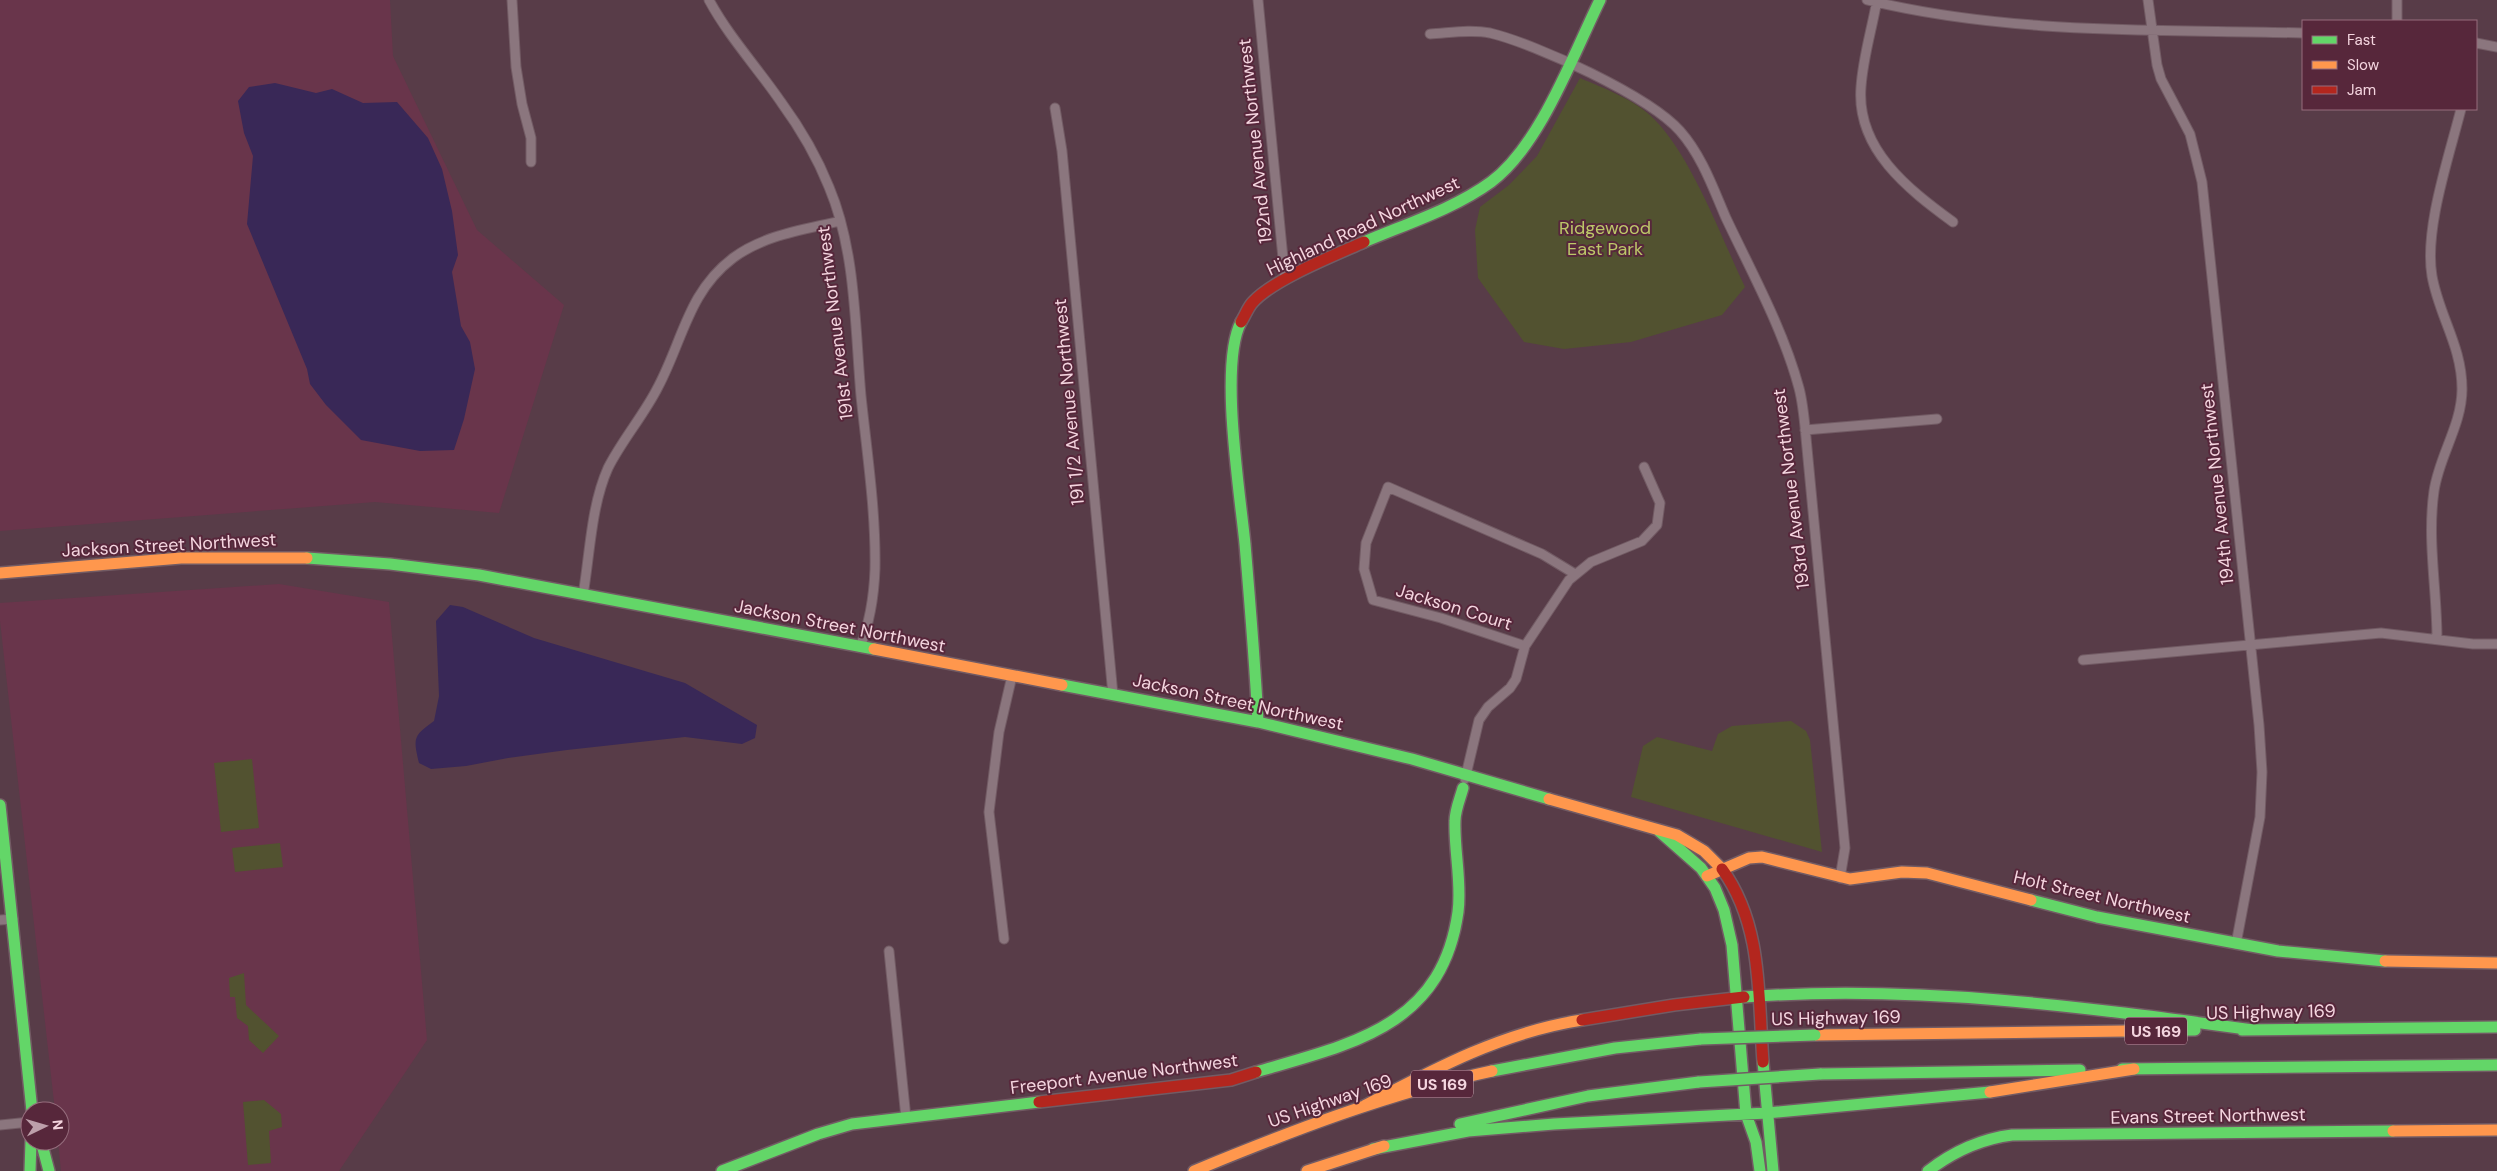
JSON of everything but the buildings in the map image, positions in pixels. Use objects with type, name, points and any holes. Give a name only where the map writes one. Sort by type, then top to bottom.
[{"type":"main road","name":"Highland Road Northwest","points":[[1258,722],[1255,652],[1230,387],[1231,364],[1236,332],[1243,317],[1252,303],[1264,292],[1285,279],[1323,260],[1455,204],[1490,183],[1519,157],[1532,138],[1600,0]]},
{"type":"main road","name":"Jackson Street Northwest","points":[[0,573],[118,562],[211,557],[302,557],[421,567],[583,595],[1258,722],[1351,743],[1660,831],[1672,832],[1690,841],[1722,869],[1736,890],[1746,914],[1753,945],[1767,1113]]},
{"type":"main road","name":"Freeport Avenue Northwest","points":[[722,1171],[837,1128],[906,1118],[1232,1080],[1343,1045],[1391,1024],[1422,998],[1443,966],[1450,948],[1458,911],[1454,827],[1463,788]]},
{"type":"main road","points":[[0,805],[31,1101]]},
{"type":"main road","name":"Jackson Street Northwest","points":[[1660,831],[1670,843],[1694,861],[1707,876],[1723,904],[1727,920],[1736,997],[1746,1114]]},
{"type":"main road","name":"Holt Street Northwest","points":[[1707,876],[1749,858],[1762,856],[1840,878],[1850,879],[1918,872],[2097,917],[2236,944],[2306,955],[2365,961],[2497,963]]},
{"type":"main road","points":[[1364,1106],[1457,1058],[1529,1031],[1649,1009],[1736,997],[1838,993],[1944,996],[2066,1005],[2253,1030]]},
{"type":"main road","name":"US Highway 169","points":[[1194,1171],[1364,1106],[1482,1072],[1539,1060],[1624,1046],[1701,1039],[1815,1035],[2497,1027]]},
{"type":"main road","name":"US 169","points":[[1307,1171],[1374,1149],[1482,1118],[1588,1096],[1699,1082],[1820,1074],[2497,1065]]},
{"type":"main road","points":[[1374,1149],[1468,1131],[1554,1124],[1767,1113],[2002,1090],[2134,1069]]},
{"type":"main road","points":[[1767,1113],[1773,1171]]},
{"type":"main road","points":[[1746,1114],[1756,1142],[1760,1171]]},
{"type":"main road","name":"Evans Street Northwest","points":[[1928,1171],[1944,1158],[1970,1145],[1996,1137],[2012,1135],[2497,1130]]},
{"type":"main road","points":[[30,1151],[30,1171]]},
{"type":"main road","points":[[44,1151],[49,1171]]},
{"type":"street","points":[[512,0],[516,67],[522,104],[531,138],[532,162]]},
{"type":"street","name":"191st Avenue Northwest","points":[[709,0],[729,34],[793,118],[814,153],[829,187],[840,221],[850,276],[875,552],[870,612],[867,629],[860,647]]},
{"type":"street","name":"192nd Avenue Northwest","points":[[1258,0],[1285,279]]},
{"type":"street","name":"194th Avenue Northwest","points":[[2148,0],[2159,72],[2190,134],[2202,182],[2261,749],[2262,795],[2260,818],[2236,944]]},
{"type":"street","points":[[2396,0],[2397,20]]},
{"type":"street","points":[[1953,222],[1920,198],[1891,169],[1879,154],[1864,122],[1861,106],[1862,72],[1874,1],[2001,23],[2302,33]]},
{"type":"street","name":"193rd Avenue Northwest","points":[[1430,34],[1489,33],[1520,42],[1569,64],[1653,108],[1680,130],[1691,144],[1714,189],[1788,354],[1799,390],[1805,430],[1845,848],[1840,878]]},
{"type":"street","points":[[2477,43],[2497,47]]},
{"type":"street","name":"191 1/2 Avenue Northwest","points":[[1054,108],[1062,151],[1113,695]]},
{"type":"street","points":[[2437,639],[2432,524],[2434,491],[2458,411],[2462,376],[2459,354],[2432,278],[2430,242],[2461,110]]},
{"type":"street","points":[[583,595],[594,520],[609,468],[658,388],[698,295],[719,270],[752,246],[773,237],[840,221]]},
{"type":"street","points":[[1805,430],[1937,419]]},
{"type":"street","points":[[1463,788],[1479,720],[1488,707],[1510,688],[1516,679],[1524,646],[1575,574],[1591,562],[1642,541],[1656,525],[1660,503],[1644,467]]},
{"type":"street","name":"Jackson Court","points":[[1524,646],[1441,618],[1374,600],[1364,569],[1366,543],[1388,487],[1542,554],[1575,574]]},
{"type":"street","points":[[2083,660],[2381,633],[2473,644],[2497,644]]},
{"type":"street","points":[[1004,939],[990,812],[998,732],[1012,676]]},
{"type":"street","points":[[0,920],[13,919]]},
{"type":"street","points":[[889,951],[906,1118]]},
{"type":"street","points":[[0,1125],[20,1123]]},
{"type":"shaded area","points":[[0,0],[390,0],[393,56],[477,230],[564,305],[499,513],[375,502],[0,531]]},
{"type":"shaded area","points":[[275,83],[316,93],[332,89],[363,103],[397,102],[428,138],[442,169],[452,211],[458,255],[452,272],[461,326],[470,342],[475,369],[464,419],[454,450],[420,451],[361,440],[326,405],[310,384],[307,369],[247,224],[253,156],[244,133],[238,101],[249,87]]},
{"type":"shaded area","points":[[279,584],[389,602],[427,1040],[339,1171],[61,1171],[59,1151],[70,1151],[70,1101],[54,1101],[0,621],[0,603]]},
{"type":"shaded area","points":[[450,605],[463,607],[534,638],[685,683],[757,725],[755,738],[742,744],[685,737],[567,750],[466,766],[431,769],[419,763],[416,738],[422,730],[434,721],[439,696],[436,621]]},
{"type":"green space","name":"Ridgewood East Park","points":[[1580,78],[1619,95],[1647,112],[1668,135],[1681,154],[1705,198],[1745,287],[1722,315],[1631,342],[1564,349],[1524,342],[1478,278],[1475,230],[1480,207],[1509,185],[1537,156]]},
{"type":"green space","points":[[1791,721],[1806,731],[1810,740],[1822,852],[1631,797],[1643,746],[1657,737],[1712,751],[1718,734],[1732,726]]},
{"type":"green space","points":[[252,759],[259,828],[221,832],[214,763]]},
{"type":"green space","points":[[280,843],[283,867],[235,872],[232,848]]},
{"type":"green space","points":[[244,973],[246,1005],[279,1036],[263,1053],[249,1040],[248,1026],[237,1018],[235,997],[230,997],[229,978]]},
{"type":"green space","points":[[264,1100],[281,1114],[282,1127],[269,1131],[271,1163],[248,1165],[243,1102]]},
{"type":"traffic: fast","points":[[1364,242],[1429,215],[1477,192],[1509,166],[1525,146],[1554,98],[1600,0]]},
{"type":"traffic: fast","points":[[1241,322],[1235,342],[1231,397],[1249,588],[1258,722]]},
{"type":"traffic: fast","points":[[307,558],[390,564],[479,575],[874,649]]},
{"type":"traffic: fast","points":[[1062,685],[1258,722],[1412,759],[1549,799]]},
{"type":"traffic: fast","points":[[1256,1072],[1325,1051],[1387,1025],[1412,1006],[1433,982],[1449,951],[1458,912],[1459,890],[1455,821],[1463,788]]},
{"type":"traffic: fast","points":[[0,805],[31,1101]]},
{"type":"traffic: fast","points":[[1659,831],[1701,868],[1715,888],[1724,910],[1732,945],[1746,1114],[1756,1142],[1760,1171]]},
{"type":"traffic: fast","points":[[2031,900],[2097,917],[2278,951],[2385,961]]},
{"type":"traffic: fast","points":[[1744,997],[1871,993],[1999,1000],[2126,1013],[2253,1030]]},
{"type":"traffic: fast","points":[[2242,1030],[2497,1027]]},
{"type":"traffic: fast","points":[[2125,1031],[2195,1030]]},
{"type":"traffic: fast","points":[[1701,1039],[1815,1035]]},
{"type":"traffic: fast","points":[[1492,1071],[1615,1048],[1701,1039]]},
{"type":"traffic: fast","points":[[1763,1062],[1773,1171]]},
{"type":"traffic: fast","points":[[2122,1069],[2497,1065]]},
{"type":"traffic: fast","points":[[1820,1074],[2080,1070]]},
{"type":"traffic: fast","points":[[1699,1082],[1820,1074]]},
{"type":"traffic: fast","points":[[1460,1124],[1588,1096],[1699,1082]]},
{"type":"traffic: fast","points":[[1373,1149],[1468,1131],[1554,1124],[1767,1113],[1990,1092]]},
{"type":"traffic: fast","points":[[722,1171],[818,1134],[852,1124],[1039,1102]]},
{"type":"traffic: fast","points":[[1928,1171],[1968,1147],[2012,1135],[2393,1131]]},
{"type":"traffic: fast","points":[[30,1171],[31,1151]]},
{"type":"traffic: fast","points":[[44,1151],[49,1171]]},
{"type":"traffic: slow","points":[[0,573],[181,558],[307,558]]},
{"type":"traffic: slow","points":[[874,649],[1062,685]]},
{"type":"traffic: slow","points":[[1549,799],[1677,835],[1704,851],[1722,869]]},
{"type":"traffic: slow","points":[[1707,876],[1749,858],[1762,857],[1850,879],[1902,872],[1927,873],[2031,900]]},
{"type":"traffic: slow","points":[[2385,961],[2497,963]]},
{"type":"traffic: slow","points":[[1364,1106],[1443,1066],[1497,1043],[1524,1033],[1582,1020]]},
{"type":"traffic: slow","points":[[1815,1035],[2125,1031]]},
{"type":"traffic: slow","points":[[1990,1092],[2134,1069]]},
{"type":"traffic: slow","points":[[1194,1171],[1341,1114],[1416,1090],[1492,1071]]},
{"type":"traffic: slow","points":[[2393,1131],[2497,1130]]},
{"type":"traffic: slow","points":[[1307,1171],[1384,1146]]},
{"type":"traffic: jam","points":[[1241,322],[1253,302],[1275,285],[1306,268],[1364,242]]},
{"type":"traffic: jam","points":[[1722,869],[1735,891],[1745,914],[1752,938],[1759,987],[1763,1062]]},
{"type":"traffic: jam","points":[[1582,1020],[1674,1005],[1744,997]]},
{"type":"traffic: jam","points":[[1039,1102],[1231,1080],[1256,1072]]}]
